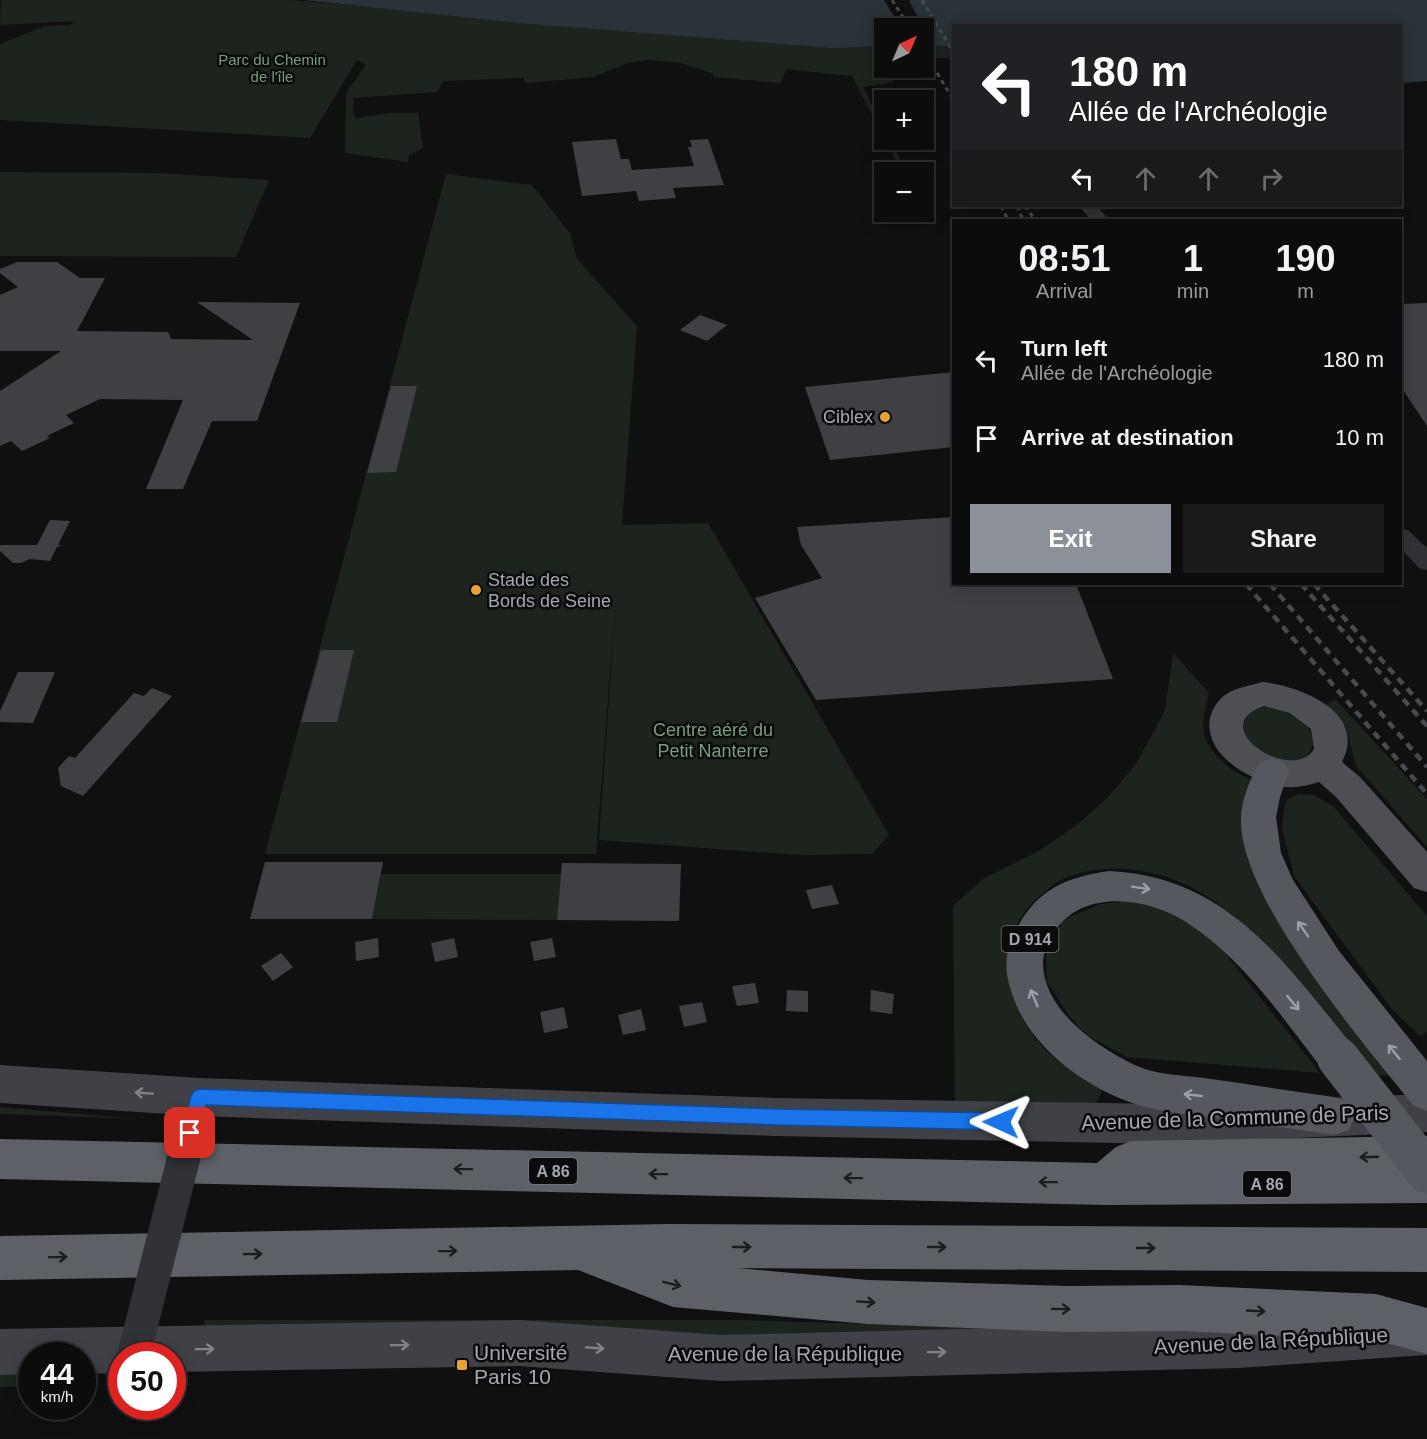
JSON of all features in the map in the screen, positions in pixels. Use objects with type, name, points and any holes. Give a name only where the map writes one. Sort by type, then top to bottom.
[{"type":"highway","points":[[1272,771],[1260,807],[1257,826],[1273,877],[1292,913],[1362,1011],[1427,1092]]},
{"type":"highway","name":"D 914","points":[[1334,1116],[1144,1087],[1092,1062],[1051,1026],[1038,1007],[1024,966],[1028,942],[1048,909],[1081,891],[1122,885],[1148,888],[1172,896],[1199,910],[1230,934],[1263,967],[1427,1172]]},
{"type":"highway","points":[[1106,1184],[1131,1161],[1427,1156]]},
{"type":"highway","name":"A 86","points":[[0,1159],[1106,1184],[1427,1182]]},
{"type":"highway","points":[[0,1258],[681,1246],[1427,1250]]},
{"type":"highway","points":[[578,1248],[673,1285],[868,1302],[1067,1309],[1180,1308],[1376,1317],[1427,1332]]},
{"type":"main road","points":[[1263,694],[1281,696],[1299,703],[1316,713],[1327,726],[1332,740],[1331,753],[1323,765],[1301,774],[1272,771],[1247,759],[1229,741],[1224,727],[1226,714],[1233,704],[1246,697],[1263,694]]},
{"type":"main road","points":[[1323,765],[1348,787],[1427,877]]},
{"type":"main road","name":"Avenue de la Commune de Paris","points":[[0,1084],[200,1096],[776,1117],[1168,1125],[1427,1113]]},
{"type":"main road","name":"Avenue de la République","points":[[186,1349],[519,1343],[721,1358],[1238,1345],[1427,1332]]},
{"type":"main road","name":"Avenue de la République","points":[[0,1352],[108,1350]]},
{"type":"street","points":[[1089,207],[1099,219]]},
{"type":"street","points":[[1402,537],[1427,562]]},
{"type":"street","points":[[137,1342],[200,1096]]},
{"type":"green space","name":"Parc du Chemin de l'île","points":[[1,0],[291,0],[781,42],[874,46],[874,78],[892,78],[893,82],[863,87],[874,108],[874,118],[852,76],[786,69],[781,83],[713,77],[714,74],[681,63],[648,60],[628,63],[593,77],[526,83],[523,78],[443,81],[437,92],[353,98],[353,113],[356,118],[388,113],[418,113],[423,148],[409,155],[408,162],[345,153],[346,93],[366,65],[357,60],[310,138],[0,120],[0,44],[45,26],[70,25],[76,21],[0,25]]},
{"type":"green space","points":[[934,45],[952,47],[952,59],[934,58]]},
{"type":"green space","points":[[890,150],[895,150],[902,162],[897,162]]},
{"type":"green space","points":[[0,172],[159,173],[269,180],[236,257],[0,256]]},
{"type":"green space","name":"Stade des Bords de Seine","points":[[446,174],[532,185],[570,233],[577,259],[637,326],[622,525],[708,523],[889,835],[872,854],[799,855],[599,840],[617,584],[596,854],[265,854]]},
{"type":"green space","points":[[1173,653],[1209,693],[1203,725],[1208,743],[1226,765],[1250,779],[1250,810],[1399,1077],[1374,1075],[1274,954],[1252,931],[1203,894],[1170,878],[1151,873],[1113,869],[1094,870],[1076,874],[1054,884],[1025,912],[1014,930],[1009,950],[1008,970],[1011,990],[1018,1010],[1043,1047],[1071,1070],[1103,1087],[1094,1108],[955,1102],[953,906],[983,879],[1039,851],[1078,824],[1107,798],[1136,764],[1165,710]]},
{"type":"green space","points":[[1336,700],[1427,799],[1427,847],[1356,766],[1346,727],[1326,704]]},
{"type":"green space","points":[[1267,707],[1288,712],[1303,721],[1311,732],[1312,744],[1308,754],[1299,761],[1284,762],[1265,757],[1258,753],[1241,734],[1242,718],[1257,708]]},
{"type":"green space","points":[[1298,794],[1313,795],[1333,806],[1427,916],[1427,1032],[1420,1036],[1391,1008],[1294,876],[1282,828],[1287,800]]},
{"type":"green space","points":[[381,874],[561,874],[557,920],[372,919]]},
{"type":"green space","points":[[1135,900],[1175,911],[1217,943],[1320,1073],[1127,1057],[1088,1036],[1070,1017],[1047,982],[1046,952],[1063,920],[1100,904]]},
{"type":"green space","points":[[0,1107],[139,1119],[0,1114]]},
{"type":"green space","points":[[205,1320],[739,1320],[1060,1330],[1061,1339],[200,1336]]},
{"type":"green space","points":[[0,1373],[18,1373],[18,1386],[0,1387]]},
{"type":"shaded area","points":[[304,0],[1427,0],[1427,81],[1402,83],[1402,24],[952,24],[952,47],[934,45],[934,18],[874,18],[874,46],[833,48],[519,23]]},
{"type":"pier","points":[[884,0],[912,0],[909,1],[918,18],[895,18]]},
{"type":"building","points":[[616,139],[621,159],[629,159],[632,170],[694,166],[688,147],[692,147],[690,140],[708,139],[724,185],[673,188],[676,198],[639,201],[636,191],[582,196],[572,142]]},
{"type":"building","points":[[17,262],[57,262],[80,278],[105,278],[77,331],[168,332],[171,339],[253,340],[197,302],[300,303],[257,421],[212,421],[183,489],[146,489],[183,400],[100,399],[66,415],[74,423],[47,436],[50,438],[22,451],[11,441],[0,446],[0,391],[61,351],[0,351],[0,295],[18,287],[0,273],[0,269]]},
{"type":"building","points":[[1427,303],[1427,426],[1402,388],[1402,304]]},
{"type":"building","points":[[700,315],[727,325],[707,341],[680,330]]},
{"type":"building","name":"Ciblex","points":[[952,372],[952,447],[830,460],[805,387]]},
{"type":"building","points":[[391,386],[417,386],[396,472],[367,473]]},
{"type":"building","points":[[952,517],[952,585],[1076,585],[1113,679],[816,700],[755,598],[822,578],[801,545],[797,527]]},
{"type":"building","points":[[50,520],[70,521],[58,545],[62,545],[57,547],[50,561],[30,559],[21,563],[13,563],[0,551],[0,545],[37,545]]},
{"type":"building","points":[[321,650],[354,650],[337,722],[301,722]]},
{"type":"building","points":[[18,672],[55,672],[33,723],[0,722],[0,711]]},
{"type":"building","points":[[152,688],[172,696],[83,796],[61,786],[58,768],[69,756],[75,758],[134,693],[144,696]]},
{"type":"building","points":[[265,862],[383,862],[372,919],[250,919]]},
{"type":"building","points":[[562,863],[681,864],[679,921],[557,920]]},
{"type":"building","points":[[832,885],[839,904],[812,909],[806,890]]},
{"type":"building","points":[[378,938],[379,957],[356,961],[355,942]]},
{"type":"building","points":[[454,938],[458,957],[435,962],[431,943]]},
{"type":"building","points":[[552,938],[556,957],[534,961],[530,942]]},
{"type":"building","points":[[281,953],[293,967],[273,981],[261,966]]},
{"type":"building","points":[[755,983],[759,1003],[737,1006],[732,986]]},
{"type":"building","points":[[787,990],[808,991],[808,1012],[786,1011]]},
{"type":"building","points":[[871,990],[894,994],[892,1014],[870,1011]]},
{"type":"building","points":[[702,1002],[707,1022],[684,1027],[679,1006]]},
{"type":"building","points":[[564,1007],[568,1028],[544,1033],[540,1012]]},
{"type":"building","points":[[641,1009],[646,1030],[623,1035],[618,1015]]},
{"type":"railway","points":[[892,0],[904,18]]},
{"type":"railway","points":[[922,0],[952,50]]},
{"type":"railway","points":[[934,68],[952,98]]},
{"type":"railway","points":[[1002,207],[1008,219]]},
{"type":"railway","points":[[1017,207],[1023,219]]},
{"type":"railway","points":[[1026,207],[1034,219]]},
{"type":"railway","points":[[1247,585],[1427,794]]},
{"type":"railway","points":[[1271,585],[1427,767]]},
{"type":"railway","points":[[1302,585],[1427,726]]},
{"type":"railway","points":[[1315,585],[1427,711]]},
{"type":"place","name":"Ciblex","points":[[885,417]]},
{"type":"place","name":"Stade des Bords de Seine","points":[[476,590]]},
{"type":"place","name":"Université Paris 10","points":[[462,1365]]},
{"type":"route","points":[[190,1133],[200,1096],[776,1117],[1001,1122]]},
{"type":"park label","name":"Centre aéré du Petit Nanterre","points":[[713,740]]}]
